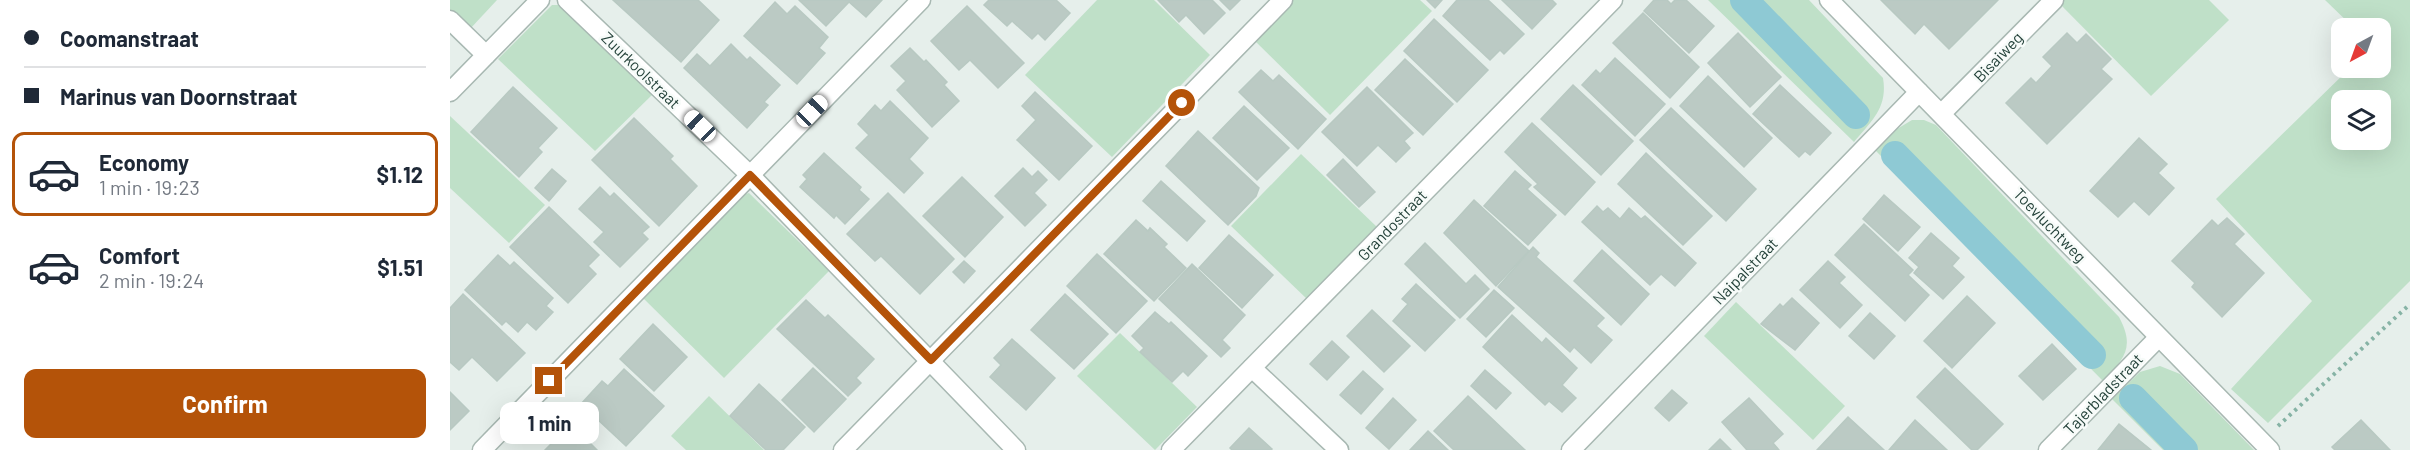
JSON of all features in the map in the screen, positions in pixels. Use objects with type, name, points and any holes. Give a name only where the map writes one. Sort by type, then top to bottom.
[{"type":"street","points":[[450,92],[540,0]]},
{"type":"street","name":"Zuurkoolstraat","points":[[567,0],[750,175],[1016,450]]},
{"type":"street","points":[[482,450],[921,0]]},
{"type":"street","points":[[843,450],[1283,0]]},
{"type":"street","name":"Grandostraat","points":[[1171,450],[1613,0]]},
{"type":"street","name":"Toevluchtweg","points":[[1829,0],[2266,446]]},
{"type":"street","name":"Bisaiweg","points":[[1942,113],[2054,0]]},
{"type":"street","points":[[450,20],[486,55]]},
{"type":"street","name":"Naipalstraat","points":[[1571,450],[1919,92]]},
{"type":"street","name":"Tajerbladstraat","points":[[2048,450],[2158,338]]},
{"type":"street","points":[[1252,368],[1339,450]]},
{"type":"path","points":[[2266,446],[2409,305]]},
{"type":"green space","points":[[450,0],[497,0],[469,30],[450,11]]},
{"type":"green space","points":[[1097,0],[1154,0],[1210,55],[1112,157],[1025,75]]},
{"type":"green space","points":[[1293,0],[1420,0],[1432,11],[1330,115],[1254,40]]},
{"type":"green space","points":[[1708,0],[1809,0],[1883,78],[1881,105],[1854,142]]},
{"type":"green space","points":[[2056,0],[2209,0],[2229,20],[2151,96]]},
{"type":"green space","points":[[2325,0],[2410,0],[2410,281],[2268,423],[2231,389],[2312,301],[2216,199],[2340,78],[2391,78],[2391,18],[2344,18]]},
{"type":"green space","points":[[552,5],[559,5],[565,10],[653,94],[595,151],[498,59]]},
{"type":"green space","points":[[450,116],[545,205],[509,243],[450,188]]},
{"type":"green space","points":[[1912,120],[1924,120],[1936,125],[2119,317],[2126,336],[2125,352],[2117,366],[2103,381],[1875,150],[1897,129]]},
{"type":"green space","points":[[1301,154],[1377,227],[1308,300],[1231,226]]},
{"type":"green space","points":[[749,193],[829,271],[724,378],[642,297],[741,195]]},
{"type":"green space","points":[[1736,302],[1845,406],[1813,440],[1704,336]]},
{"type":"green space","points":[[1120,333],[1197,407],[1155,450],[1077,376]]},
{"type":"green space","points":[[2160,366],[2180,374],[2254,450],[2163,450],[2112,399],[2140,372]]},
{"type":"green space","points":[[709,396],[764,450],[686,450],[671,436]]},
{"type":"building","points":[[613,0],[698,0],[719,20],[681,62]]},
{"type":"building","points":[[799,0],[882,0],[866,17],[849,2],[826,26]]},
{"type":"building","points":[[989,0],[1056,0],[1070,13],[1045,40],[1038,33],[1032,39],[1012,21],[1007,26],[984,5]]},
{"type":"building","points":[[1158,0],[1212,0],[1225,13],[1204,34],[1186,15],[1179,22]]},
{"type":"building","points":[[1220,0],[1240,0],[1230,10]]},
{"type":"building","points":[[1427,0],[1442,0],[1435,8]]},
{"type":"building","points":[[1457,0],[1488,0],[1524,34],[1504,54],[1500,50],[1490,60],[1443,16]]},
{"type":"building","points":[[1502,0],[1552,0],[1556,4],[1532,29]]},
{"type":"building","points":[[1654,0],[1667,0],[1671,4],[1675,0],[1686,0],[1714,26],[1689,53],[1644,11]]},
{"type":"building","points":[[1881,0],[1998,0],[1949,49],[1924,24],[1915,34]]},
{"type":"building","points":[[775,2],[787,14],[795,6],[828,37],[819,48],[825,53],[797,84],[744,36]]},
{"type":"building","points":[[967,6],[1024,63],[998,88],[970,60],[959,70],[931,41]]},
{"type":"building","points":[[1643,13],[1699,67],[1670,98],[1613,43]]},
{"type":"building","points":[[1434,19],[1488,70],[1457,102],[1404,51]]},
{"type":"building","points":[[1738,33],[1781,77],[1750,107],[1708,63]]},
{"type":"building","points":[[2067,33],[2077,43],[2086,34],[2111,59],[2101,69],[2112,79],[2047,144],[2006,103],[2031,78],[2036,83],[2052,66],[2043,57]]},
{"type":"building","points":[[731,44],[747,60],[750,57],[780,85],[764,102],[768,105],[747,128],[684,68],[697,54],[710,66]]},
{"type":"building","points":[[910,48],[924,62],[926,60],[947,82],[944,85],[959,101],[932,127],[897,90],[906,81],[891,66]]},
{"type":"building","points":[[1615,58],[1665,104],[1635,136],[1582,85],[1596,70],[1600,74]]},
{"type":"building","points":[[1405,59],[1453,104],[1423,135],[1375,90]]},
{"type":"building","points":[[1261,70],[1273,81],[1279,75],[1326,119],[1298,149],[1239,92]]},
{"type":"building","points":[[1708,76],[1772,138],[1744,167],[1680,106]]},
{"type":"building","points":[[1573,85],[1633,141],[1601,175],[1541,119]]},
{"type":"building","points":[[1780,85],[1831,133],[1810,155],[1805,151],[1799,157],[1753,114]]},
{"type":"building","points":[[513,87],[557,128],[538,148],[542,152],[519,177],[471,132]]},
{"type":"building","points":[[1367,87],[1413,133],[1404,141],[1410,148],[1396,162],[1378,145],[1357,166],[1322,132]]},
{"type":"building","points":[[1035,92],[1092,146],[1059,180],[1017,140],[1036,120],[1022,106]]},
{"type":"building","points":[[890,101],[928,138],[909,159],[923,173],[904,193],[856,148],[869,135],[858,124],[875,105],[881,111]]},
{"type":"building","points":[[1244,106],[1289,148],[1257,180],[1213,138]]},
{"type":"building","points":[[1671,108],[1756,189],[1726,221],[1640,140]]},
{"type":"building","points":[[634,118],[673,156],[670,159],[697,186],[659,226],[592,160]]},
{"type":"building","points":[[1532,123],[1595,182],[1565,215],[1534,187],[1538,184],[1505,152]]},
{"type":"building","points":[[1198,131],[1259,188],[1256,196],[1228,225],[1166,166]]},
{"type":"building","points":[[2139,138],[2167,164],[2158,173],[2174,188],[2149,215],[2134,201],[2118,217],[2090,191]]},
{"type":"building","points":[[824,153],[861,187],[859,190],[869,199],[845,224],[836,215],[834,218],[800,187],[807,179],[803,175]]},
{"type":"building","points":[[1646,153],[1712,216],[1683,245],[1618,184]]},
{"type":"building","points":[[1343,159],[1375,192],[1359,207],[1327,175]]},
{"type":"building","points":[[1023,168],[1032,177],[1038,171],[1047,180],[1034,193],[1046,205],[1025,226],[995,196]]},
{"type":"building","points":[[552,169],[566,181],[549,201],[535,188]]},
{"type":"building","points":[[1515,171],[1531,185],[1527,189],[1556,215],[1528,245],[1484,206]]},
{"type":"building","points":[[962,177],[1003,217],[965,257],[923,216]]},
{"type":"building","points":[[1161,181],[1205,221],[1187,241],[1143,201]]},
{"type":"building","points":[[600,187],[610,197],[614,193],[649,227],[642,233],[648,239],[620,267],[594,242],[604,232],[579,209]]},
{"type":"building","points":[[888,193],[954,259],[920,294],[881,256],[875,261],[847,234]]},
{"type":"building","points":[[1884,195],[1920,227],[1898,251],[1863,219]]},
{"type":"building","points":[[1474,200],[1529,251],[1496,286],[1444,233]]},
{"type":"building","points":[[1597,206],[1603,212],[1608,208],[1620,219],[1629,208],[1641,219],[1645,216],[1696,263],[1675,286],[1661,274],[1650,285],[1582,222]]},
{"type":"building","points":[[549,207],[599,255],[588,266],[596,274],[568,303],[510,247]]},
{"type":"building","points":[[2227,218],[2244,234],[2234,244],[2264,273],[2222,317],[2192,287],[2195,283],[2172,261],[2212,220],[2218,226]]},
{"type":"building","points":[[1136,220],[1148,231],[1150,228],[1167,244],[1164,247],[1186,268],[1154,301],[1104,254]]},
{"type":"building","points":[[1864,224],[1913,270],[1908,275],[1929,295],[1905,321],[1835,255]]},
{"type":"building","points":[[1931,233],[1959,258],[1952,266],[1964,277],[1943,299],[1914,273],[1919,267],[1909,258]]},
{"type":"building","points":[[1229,235],[1273,275],[1242,308],[1199,268]]},
{"type":"building","points":[[1425,243],[1466,284],[1475,275],[1489,289],[1460,318],[1405,264]]},
{"type":"building","points":[[1533,247],[1539,253],[1536,257],[1604,318],[1596,326],[1612,340],[1591,363],[1574,347],[1570,352],[1498,287]]},
{"type":"building","points":[[1602,250],[1649,294],[1621,325],[1574,281]]},
{"type":"building","points":[[1097,254],[1147,301],[1116,333],[1067,286]]},
{"type":"building","points":[[498,255],[510,266],[514,262],[553,298],[546,306],[553,312],[536,330],[527,322],[518,332],[506,321],[502,325],[465,290]]},
{"type":"building","points":[[964,261],[975,271],[964,283],[953,272]]},
{"type":"building","points":[[1828,261],[1845,277],[1839,283],[1862,305],[1840,328],[1800,290]]},
{"type":"building","points":[[1192,264],[1245,315],[1222,340],[1230,348],[1221,357],[1159,299]]},
{"type":"building","points":[[1416,284],[1455,320],[1425,351],[1393,321],[1408,304],[1402,299]]},
{"type":"building","points":[[1494,290],[1514,308],[1486,337],[1467,319]]},
{"type":"building","points":[[463,294],[525,353],[497,381],[472,357],[459,370],[450,362],[450,308]]},
{"type":"building","points":[[1065,294],[1108,334],[1074,369],[1031,330]]},
{"type":"building","points":[[1967,296],[1995,323],[1952,368],[1924,341]]},
{"type":"building","points":[[1792,298],[1819,323],[1795,350],[1761,324],[1780,304],[1783,307]]},
{"type":"building","points":[[806,300],[825,318],[828,315],[874,359],[856,378],[861,383],[848,396],[777,329]]},
{"type":"building","points":[[1372,310],[1410,346],[1384,372],[1347,336]]},
{"type":"building","points":[[1155,312],[1169,324],[1171,322],[1207,356],[1188,376],[1183,371],[1172,382],[1140,352],[1144,348],[1132,336]]},
{"type":"building","points":[[1870,313],[1895,336],[1874,359],[1849,336]]},
{"type":"building","points":[[1512,315],[1542,343],[1546,338],[1577,368],[1562,385],[1576,398],[1562,412],[1549,401],[1545,405],[1483,347]]},
{"type":"building","points":[[653,324],[687,357],[654,391],[620,359]]},
{"type":"building","points":[[1012,339],[1055,378],[1026,410],[990,377],[1001,365],[994,358]]},
{"type":"building","points":[[1332,341],[1349,357],[1327,380],[1310,364]]},
{"type":"building","points":[[2052,344],[2076,369],[2043,400],[2019,376]]},
{"type":"building","points":[[813,368],[846,399],[814,432],[782,400]]},
{"type":"building","points":[[1945,368],[2003,424],[1977,450],[1972,450],[1917,397]]},
{"type":"building","points":[[624,369],[664,406],[626,446],[581,404],[602,381],[608,386]]},
{"type":"building","points":[[1485,370],[1511,393],[1496,409],[1471,386]]},
{"type":"building","points":[[1363,371],[1383,389],[1361,414],[1340,395]]},
{"type":"building","points":[[759,384],[805,427],[783,450],[766,450],[730,416]]},
{"type":"building","points":[[1672,390],[1687,403],[1669,421],[1655,408]]},
{"type":"building","points":[[450,392],[469,411],[450,430]]},
{"type":"building","points":[[1468,396],[1525,450],[1454,450],[1434,431]]},
{"type":"building","points":[[1393,398],[1416,420],[1389,449],[1366,428]]},
{"type":"building","points":[[1749,398],[1783,434],[1773,443],[1779,450],[1747,450],[1722,422]]},
{"type":"building","points":[[1848,417],[1884,450],[1817,450]]},
{"type":"building","points":[[566,419],[597,450],[545,450],[553,442],[547,437]]},
{"type":"building","points":[[1915,420],[1947,450],[1889,450]]},
{"type":"building","points":[[2361,420],[2390,450],[2335,450],[2332,447]]},
{"type":"building","points":[[2119,424],[2151,450],[2098,450]]},
{"type":"building","points":[[1249,428],[1272,449],[1232,450],[1230,448]]},
{"type":"building","points":[[1428,431],[1448,450],[1410,450]]},
{"type":"building","points":[[1720,439],[1731,450],[1709,450]]},
{"type":"waterway","points":[[1744,0],[1856,115]]},
{"type":"waterway","points":[[1895,155],[2092,355]]},
{"type":"waterway","points":[[2133,398],[2184,450]]},
{"type":"route","points":[[549,381],[750,175],[931,360],[1182,103]]}]
